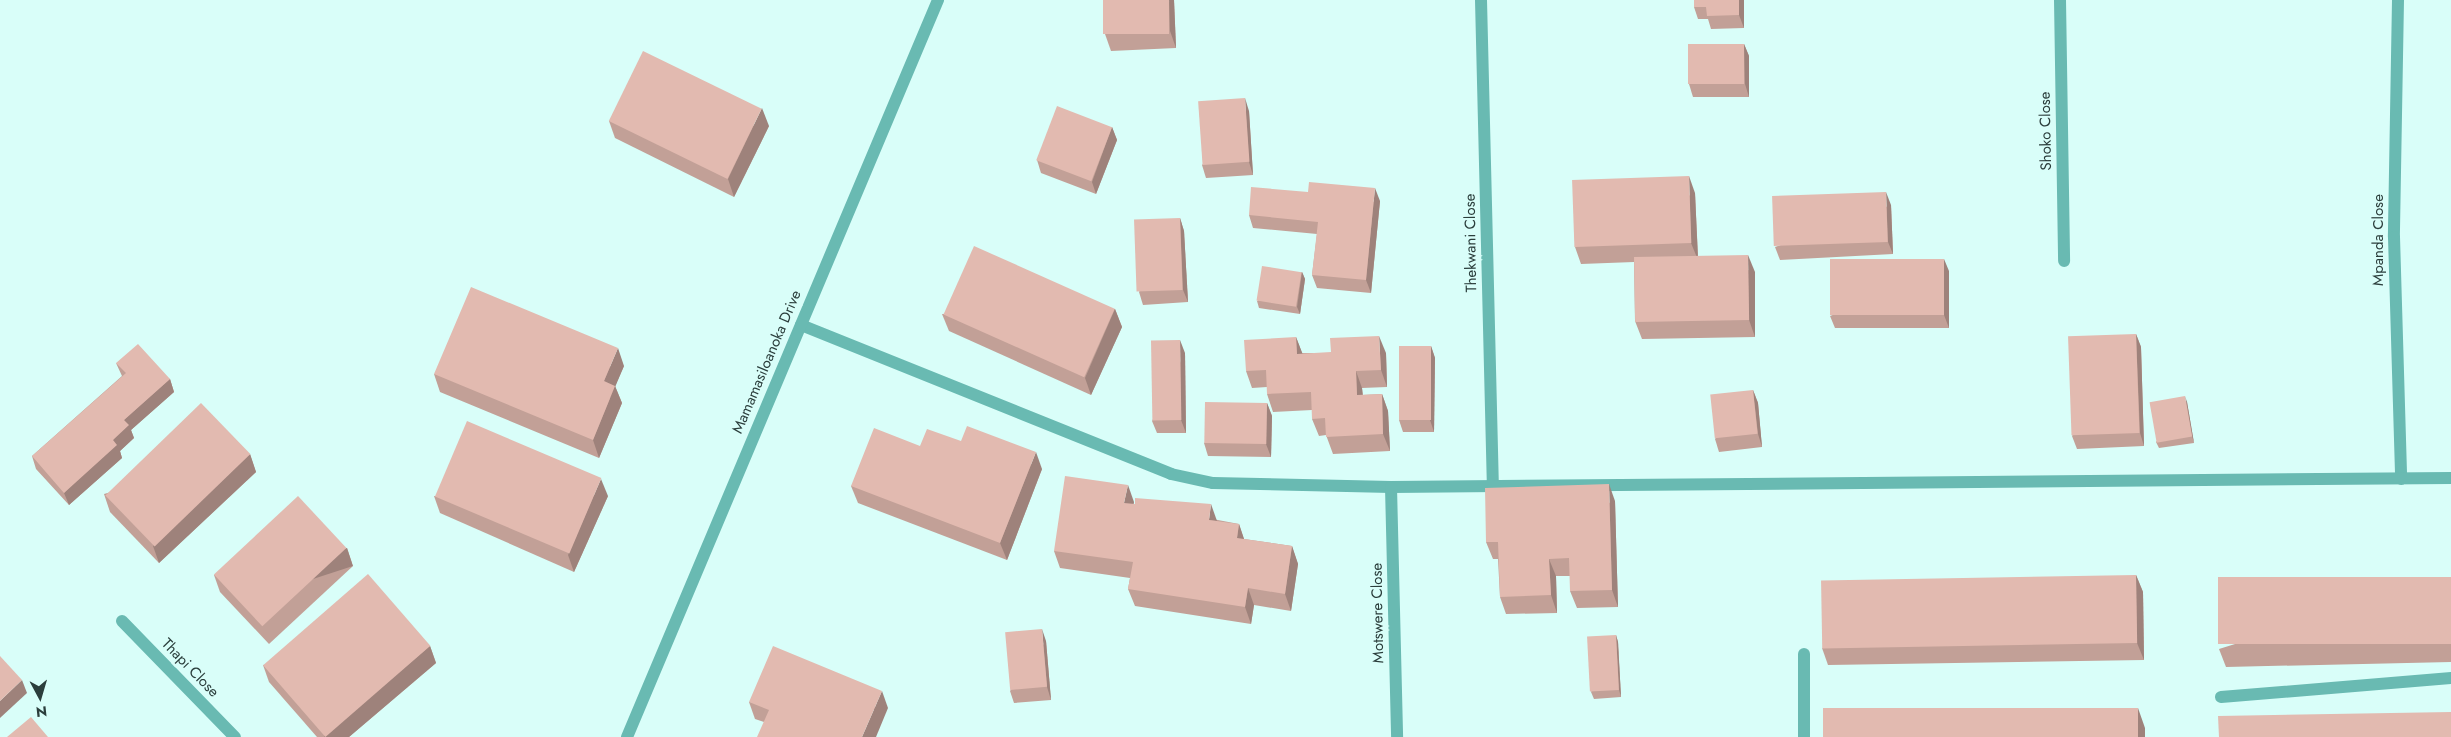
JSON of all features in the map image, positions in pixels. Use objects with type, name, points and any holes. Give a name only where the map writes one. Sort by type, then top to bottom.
[{"type":"street","name":"Mamamasiloanoka Drive","points":[[626,737],[938,0]]},
{"type":"street","name":"Thekwani Close","points":[[1481,0],[1493,485]]},
{"type":"street","name":"Shoko Close","points":[[2060,0],[2064,261]]},
{"type":"street","name":"Mpanda Close","points":[[2398,0],[2394,237],[2401,479]]},
{"type":"street","points":[[801,325],[1190,480],[1391,487],[2451,478]]},
{"type":"street","name":"Motswere Close","points":[[1391,487],[1398,737]]},
{"type":"street","name":"Thapi Close","points":[[122,621],[235,737]]},
{"type":"street","points":[[1804,654],[1804,737]]},
{"type":"street","points":[[2221,697],[2451,678]]},
{"type":"building","points":[[1103,0],[1169,0],[1169,34],[1103,34]]},
{"type":"building","points":[[1694,0],[1739,0],[1739,15],[1707,16],[1706,7],[1694,7]]},
{"type":"building","points":[[1688,44],[1744,44],[1744,84],[1688,84]]},
{"type":"building","points":[[643,51],[762,109],[727,179],[609,121]]},
{"type":"building","points":[[1245,98],[1249,162],[1203,165],[1198,101]]},
{"type":"building","points":[[1057,106],[1112,127],[1091,181],[1036,160]]},
{"type":"building","points":[[1689,176],[1691,243],[1574,247],[1572,180]]},
{"type":"building","points":[[1309,182],[1375,188],[1366,280],[1312,275],[1318,222],[1249,215],[1251,187],[1308,192]]},
{"type":"building","points":[[1886,192],[1888,242],[1774,246],[1772,196]]},
{"type":"building","points":[[1180,218],[1183,290],[1137,292],[1134,220]]},
{"type":"building","points":[[974,246],[1115,309],[1084,377],[943,315]]},
{"type":"building","points":[[1748,255],[1749,320],[1635,322],[1634,257]]},
{"type":"building","points":[[1830,259],[1944,259],[1944,315],[1830,315]]},
{"type":"building","points":[[1262,266],[1302,272],[1296,307],[1257,301]]},
{"type":"building","points":[[471,287],[618,348],[604,381],[615,386],[593,440],[434,374]]},
{"type":"building","points":[[2136,334],[2139,433],[2071,435],[2068,336]]},
{"type":"building","points":[[1379,336],[1381,370],[1356,371],[1357,395],[1382,394],[1383,434],[1326,437],[1325,418],[1312,419],[1311,392],[1267,394],[1266,370],[1246,371],[1244,340],[1296,337],[1297,354],[1331,352],[1330,338]]},
{"type":"building","points":[[1180,340],[1181,420],[1152,420],[1151,341]]},
{"type":"building","points":[[138,344],[170,379],[124,420],[129,425],[113,440],[117,445],[64,493],[32,456],[126,373],[116,363]]},
{"type":"building","points":[[1399,346],[1431,346],[1431,420],[1399,420]]},
{"type":"building","points":[[1753,390],[1758,434],[1715,438],[1710,394]]},
{"type":"building","points":[[2185,396],[2192,436],[2157,443],[2150,402]]},
{"type":"building","points":[[1205,402],[1267,403],[1266,444],[1204,443]]},
{"type":"building","points":[[201,403],[250,454],[155,546],[105,495]]},
{"type":"building","points":[[467,421],[601,478],[569,554],[435,496]]},
{"type":"building","points":[[967,426],[1036,452],[1000,543],[851,486],[874,428],[920,446],[927,429],[961,441]]},
{"type":"building","points":[[1065,476],[1128,485],[1124,503],[1135,504],[1135,498],[1211,504],[1209,520],[1239,524],[1237,538],[1292,546],[1285,594],[1248,588],[1245,607],[1128,589],[1133,562],[1054,551]]},
{"type":"building","points":[[1609,484],[1612,590],[1570,591],[1569,558],[1549,559],[1551,595],[1500,597],[1498,542],[1486,542],[1485,488]]},
{"type":"building","points":[[298,496],[346,548],[262,626],[214,574]]},
{"type":"building","points":[[368,574],[430,646],[325,737],[263,665]]},
{"type":"building","points":[[2136,575],[2137,643],[1822,648],[1821,580]]},
{"type":"building","points":[[2218,577],[2451,577],[2451,644],[2218,644]]},
{"type":"building","points":[[1042,629],[1047,687],[1010,690],[1005,632]]},
{"type":"building","points":[[1616,635],[1619,690],[1590,691],[1587,637]]},
{"type":"building","points":[[773,646],[882,691],[862,737],[757,737],[769,710],[749,702]]},
{"type":"building","points":[[0,656],[22,680],[0,701]]},
{"type":"building","points":[[1823,708],[2138,708],[2138,737],[1823,737]]},
{"type":"building","points":[[2451,712],[2451,737],[2219,737],[2218,716]]},
{"type":"building","points":[[31,717],[48,737],[7,737]]}]
